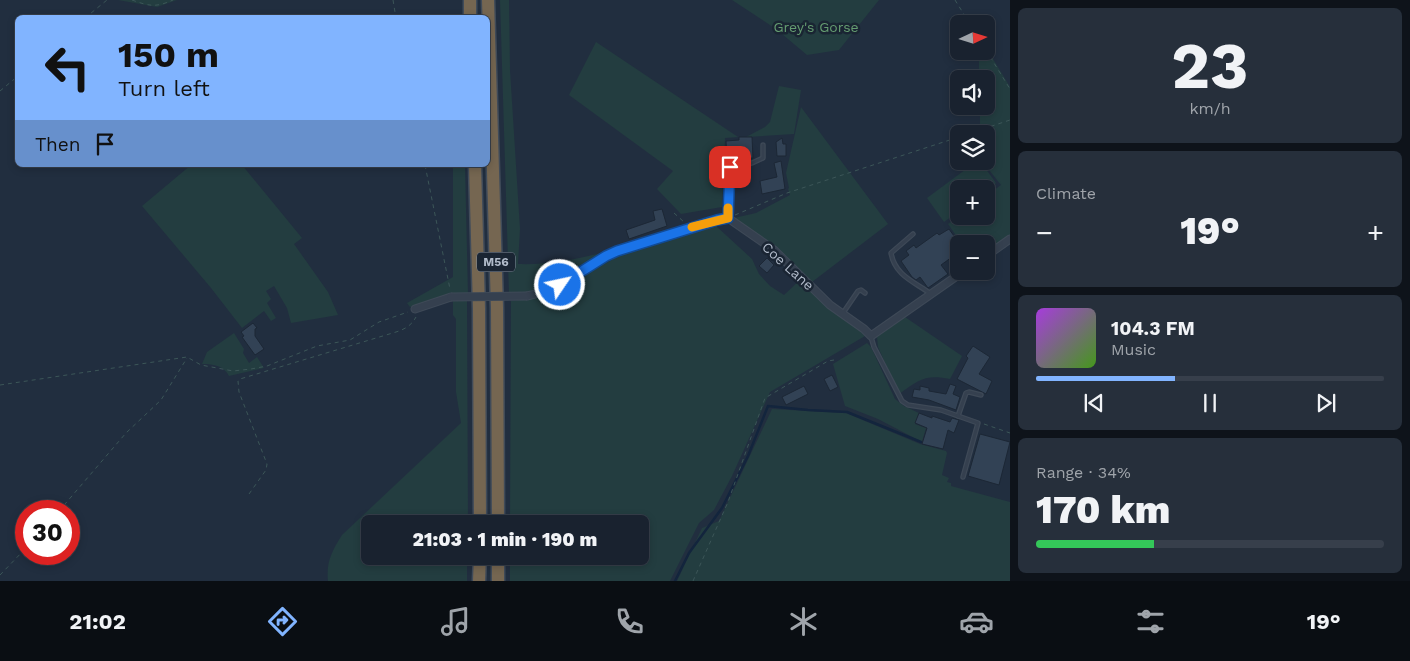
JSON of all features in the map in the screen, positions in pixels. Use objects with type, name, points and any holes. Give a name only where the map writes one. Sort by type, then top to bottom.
[{"type":"highway","points":[[470,0],[470,15]]},
{"type":"highway","name":"M56","points":[[488,0],[488,15]]},
{"type":"highway","name":"M56","points":[[490,66],[497,299],[498,515]]},
{"type":"highway","name":"M56","points":[[475,167],[479,329],[480,515]]},
{"type":"highway","points":[[479,581],[480,565]]},
{"type":"highway","points":[[498,565],[498,581]]},
{"type":"street","points":[[416,309],[451,297],[527,296],[543,293],[617,251],[699,225],[728,218]]},
{"type":"street","name":"Coe Lane","points":[[728,218],[774,250],[830,305],[871,336]]},
{"type":"street","points":[[995,250],[1010,239]]},
{"type":"street","points":[[871,336],[952,280]]},
{"type":"lane","points":[[728,218],[730,167],[752,163],[763,158],[763,145]]},
{"type":"lane","points":[[913,234],[891,253],[893,262],[910,282],[932,295]]},
{"type":"lane","points":[[842,314],[858,291],[861,290],[865,293]]},
{"type":"lane","points":[[871,336],[874,347],[902,401],[908,405],[941,410],[978,423],[963,477]]},
{"type":"lane","points":[[958,416],[966,393],[981,395]]},
{"type":"path","points":[[88,15],[107,0]]},
{"type":"path","points":[[132,0],[148,6],[160,6],[173,0]]},
{"type":"path","points":[[393,0],[396,15]]},
{"type":"path","points":[[955,0],[964,15]]},
{"type":"path","points":[[992,60],[1010,88]]},
{"type":"path","points":[[0,91],[15,78]]},
{"type":"path","points":[[995,125],[1010,120]]},
{"type":"path","points":[[728,218],[787,193],[950,140]]},
{"type":"path","points":[[425,167],[451,297]]},
{"type":"path","points":[[674,212],[686,223],[699,225]]},
{"type":"path","points":[[0,385],[187,357],[201,365],[233,371],[267,366],[317,346],[350,340],[379,322],[416,309],[413,323],[407,328],[238,381],[239,392],[267,464],[266,470],[248,494]]},
{"type":"path","points":[[68,500],[126,432],[160,400],[187,357]]},
{"type":"path","points":[[693,581],[728,502],[766,398],[828,361],[834,360]]},
{"type":"path","points":[[978,423],[1010,433]]},
{"type":"path","points":[[0,575],[15,559]]},
{"type":"green space","points":[[118,0],[177,0],[157,7]]},
{"type":"green space","points":[[500,0],[509,0],[510,70],[520,229],[518,264],[560,262],[601,253],[559,284],[529,294],[509,294]]},
{"type":"green space","name":"Grey's Gorse","points":[[732,0],[879,0],[839,50],[807,55],[776,29]]},
{"type":"green space","points":[[596,42],[738,137],[725,138],[722,207],[681,214],[657,189],[673,171],[569,95]]},
{"type":"green space","points":[[979,60],[994,60],[1010,87],[1010,235],[995,245],[995,235],[956,235],[948,224],[995,225],[995,189],[1001,185],[989,170],[995,170],[995,125],[980,125],[980,115],[995,115],[995,70],[979,70]]},
{"type":"green space","points":[[779,86],[801,90],[794,134],[746,137],[765,127],[770,122]]},
{"type":"green space","points":[[801,107],[888,224],[812,282],[763,238],[734,218],[756,213],[790,195],[786,173]]},
{"type":"green space","points":[[189,167],[244,167],[302,238],[294,244],[328,292],[338,315],[291,323],[287,308],[274,286],[266,291],[271,299],[267,303],[276,318],[271,321],[264,311],[242,328],[142,206]]},
{"type":"green space","points":[[453,167],[465,167],[468,294],[438,298],[410,307],[407,303],[453,277]]},
{"type":"green space","points":[[965,170],[987,170],[994,180],[951,180]]},
{"type":"green space","points":[[950,181],[950,218],[944,222],[927,198]]},
{"type":"green space","points":[[715,225],[752,259],[759,274],[770,286],[784,295],[801,279],[834,313],[858,328],[865,336],[770,392],[732,476],[714,510],[699,523],[670,581],[510,581],[510,565],[649,565],[649,515],[510,515],[511,301],[545,294],[593,267],[607,263],[619,255]]},
{"type":"green space","points":[[467,300],[468,515],[363,515],[461,423],[456,392],[456,319],[453,315],[453,301]]},
{"type":"green space","points":[[905,317],[962,356],[950,379],[934,377],[923,379],[899,394],[878,347],[877,337]]},
{"type":"green space","points":[[234,333],[244,349],[243,353],[249,363],[257,357],[264,368],[229,376],[218,366],[202,364],[207,352]]},
{"type":"green space","points":[[867,343],[871,347],[895,399],[904,406],[919,413],[915,424],[926,428],[922,442],[878,419],[845,406],[833,364]]},
{"type":"green space","points":[[772,409],[846,413],[920,444],[946,451],[942,475],[949,478],[947,482],[951,483],[951,486],[1010,502],[1010,581],[677,581],[702,528],[719,521]]},
{"type":"green space","points":[[361,517],[361,565],[467,565],[467,581],[328,581],[328,568],[331,557],[342,535]]},
{"type":"building","points":[[739,137],[752,137],[753,158],[727,160],[726,141],[739,140]]},
{"type":"building","points":[[782,138],[783,144],[786,144],[786,156],[777,156],[776,142]]},
{"type":"building","points":[[781,161],[785,189],[762,194],[760,181],[777,177],[774,163]]},
{"type":"building","points":[[662,209],[667,226],[629,239],[626,230],[655,220],[653,211]]},
{"type":"building","points":[[949,229],[953,235],[950,235],[950,258],[941,265],[948,274],[928,288],[920,277],[916,280],[912,277],[901,261],[909,255],[906,251],[914,245],[916,248],[937,233],[939,235]]},
{"type":"building","points":[[767,258],[774,265],[767,273],[759,266]]},
{"type":"building","points":[[253,323],[257,328],[255,329],[255,336],[264,349],[255,355],[242,337],[244,336],[241,332]]},
{"type":"building","points":[[973,346],[990,357],[979,374],[992,381],[986,394],[957,379],[968,358],[966,356]]},
{"type":"building","points":[[832,375],[838,387],[830,391],[824,379]]},
{"type":"building","points":[[950,384],[956,386],[953,394],[960,397],[956,410],[929,400],[912,397],[914,389],[920,390],[920,386],[929,388],[929,391],[946,394]]},
{"type":"building","points":[[804,386],[808,394],[786,405],[782,397]]},
{"type":"building","points":[[919,413],[950,422],[952,418],[959,420],[954,433],[948,430],[943,449],[922,444],[927,428],[915,423]]},
{"type":"building","points":[[980,434],[1010,442],[999,485],[968,476]]},
{"type":"waterway","points":[[675,581],[689,553],[722,508],[748,456],[768,406],[847,412],[921,442]]},
{"type":"slow traffic","points":[[692,227],[728,218],[728,208]]},
{"type":"route","points":[[560,285],[580,271],[617,251],[728,218],[730,167]]}]
